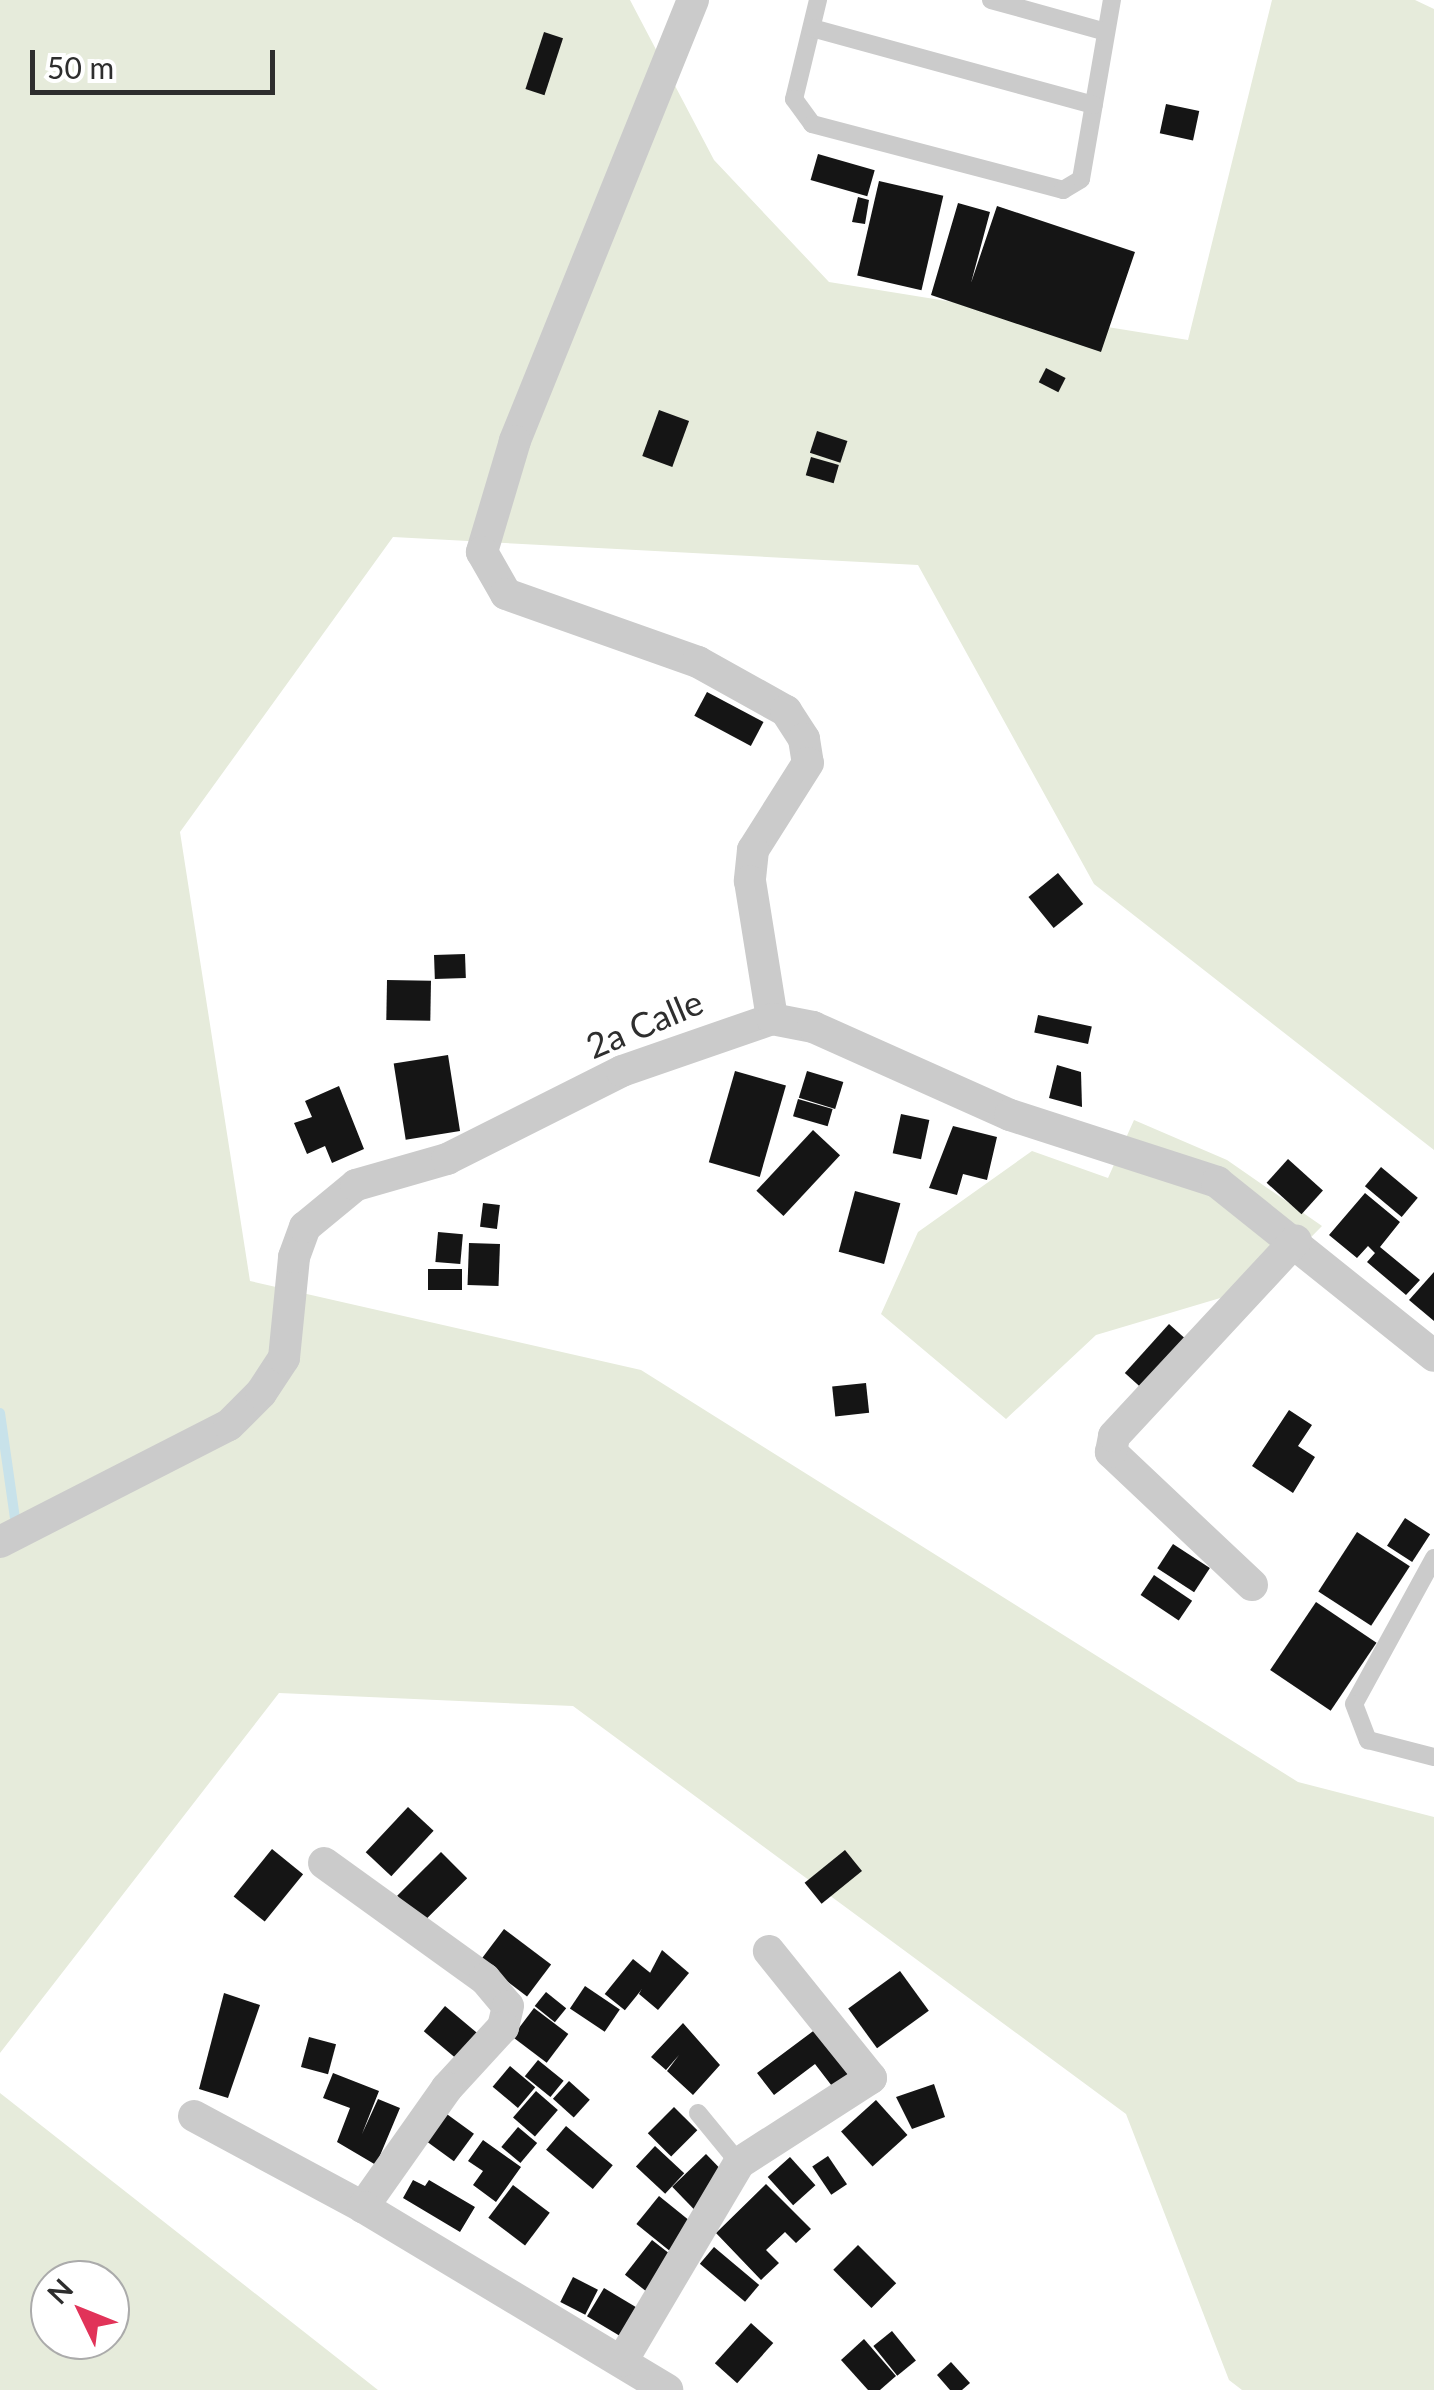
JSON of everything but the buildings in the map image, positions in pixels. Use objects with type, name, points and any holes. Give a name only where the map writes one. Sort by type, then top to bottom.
[{"type":"street","points":[[693,0],[514,442],[482,552],[506,594],[698,662],[786,711],[804,739],[808,762],[753,850],[750,880],[772,1020],[813,1027],[1010,1115],[1217,1182],[1296,1240],[1434,1356]]},
{"type":"street","name":"2a Calle","points":[[0,1542],[229,1424],[261,1393],[284,1358],[294,1257],[305,1227],[356,1185],[447,1159],[622,1071],[772,1020]]},
{"type":"street","points":[[1252,1586],[1111,1452],[1114,1436],[1296,1240]]},
{"type":"street","points":[[324,1863],[485,1979],[508,2006],[502,2028],[448,2088],[363,2206]]},
{"type":"street","points":[[622,2361],[739,2162],[871,2078],[769,1951]]},
{"type":"street","points":[[194,2116],[363,2206],[668,2390]]},
{"type":"lane","points":[[818,0],[794,99],[812,124],[1063,190],[1080,178],[1112,0]]},
{"type":"lane","points":[[992,0],[1106,32]]},
{"type":"lane","points":[[812,28],[1094,104]]},
{"type":"lane","points":[[1434,1558],[1354,1704],[1368,1740],[1434,1757]]},
{"type":"lane","points":[[698,2113],[739,2162]]},
{"type":"green space","points":[[0,0],[630,0],[714,160],[829,282],[1188,340],[1272,0],[1415,0],[1434,9],[1434,1150],[1094,884],[918,565],[393,537],[180,832],[250,1281],[641,1370],[1298,1782],[1434,1817],[1434,2390],[1242,2390],[1229,2380],[1126,2114],[573,1706],[279,1693],[0,2053]]},
{"type":"green space","points":[[1134,1120],[1227,1160],[1322,1226],[1264,1285],[1096,1335],[1006,1419],[881,1314],[918,1232],[1032,1151],[1108,1178]]},
{"type":"green space","points":[[0,2093],[378,2390],[0,2390]]},
{"type":"waterway","points":[[0,1413],[16,1526]]}]
